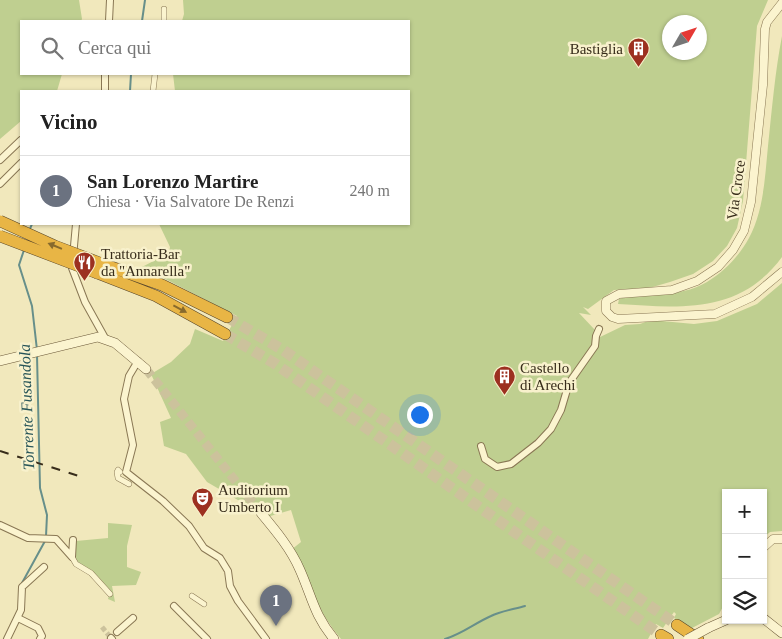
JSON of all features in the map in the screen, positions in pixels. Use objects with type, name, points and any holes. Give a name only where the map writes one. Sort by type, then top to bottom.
[{"type":"highway","points":[[0,221],[156,296],[225,334]]},
{"type":"highway","points":[[0,236],[99,268],[162,285],[227,316]]},
{"type":"highway","points":[[677,625],[698,639]]},
{"type":"main road","points":[[0,361],[90,338],[105,338],[115,343],[146,369]]},
{"type":"main road","points":[[261,513],[281,537],[297,563],[314,610],[334,639]]},
{"type":"main road","points":[[688,639],[722,621]]},
{"type":"main road","points":[[767,621],[782,633]]},
{"type":"street","points":[[109,20],[110,0]]},
{"type":"street","name":"Via Croce","points":[[782,3],[765,29],[763,85],[751,202],[744,230],[733,250],[718,267],[697,281],[672,290],[619,294],[606,302],[606,311],[612,317],[618,319],[715,314],[752,297],[782,272]]},
{"type":"street","points":[[164,9],[164,20]]},
{"type":"street","points":[[105,75],[105,90]]},
{"type":"street","points":[[153,90],[155,75]]},
{"type":"street","points":[[0,160],[20,141]]},
{"type":"street","points":[[0,184],[20,164]]},
{"type":"street","points":[[76,225],[72,268],[85,302],[105,338]]},
{"type":"street","points":[[481,446],[485,459],[497,467],[511,464],[538,443],[557,418],[574,376],[595,346],[599,329]]},
{"type":"street","points":[[138,361],[129,376],[124,398],[133,446],[127,466],[128,475],[163,501],[189,526],[204,548],[220,558],[228,571],[230,586],[266,639]]},
{"type":"street","points":[[120,472],[117,472],[118,478],[129,484]]},
{"type":"street","points":[[0,525],[21,536],[51,538],[59,542],[76,564],[91,573],[110,594]]},
{"type":"street","points":[[767,545],[773,540],[782,539]]},
{"type":"street","points":[[72,557],[73,540]]},
{"type":"street","points":[[7,639],[23,605],[22,587],[44,567]]},
{"type":"street","points":[[195,596],[204,604]]},
{"type":"street","points":[[174,606],[206,639]]},
{"type":"street","points":[[18,618],[38,628],[42,636],[40,639]]},
{"type":"street","points":[[117,632],[133,618]]},
{"type":"green space","points":[[0,0],[79,0],[82,20],[20,20],[20,75],[62,75],[57,90],[20,90],[20,122],[0,139]]},
{"type":"green space","points":[[183,0],[768,0],[757,26],[743,201],[737,228],[727,246],[713,261],[693,274],[649,288],[614,290],[588,309],[583,307],[591,315],[579,313],[595,330],[594,335],[598,338],[625,325],[640,324],[651,320],[694,324],[717,321],[757,304],[782,283],[782,531],[770,532],[767,535],[767,489],[722,489],[722,608],[719,614],[692,628],[674,618],[676,614],[674,612],[663,628],[656,624],[648,639],[341,639],[319,608],[291,550],[301,542],[291,510],[267,517],[207,482],[186,454],[164,446],[160,422],[171,418],[151,374],[171,362],[190,344],[195,329],[223,341],[237,316],[142,267],[169,253],[170,247],[159,225],[410,225],[410,90],[175,90],[173,75],[410,75],[410,20],[182,20]]},
{"type":"green space","points":[[782,36],[782,257],[765,276],[748,289],[728,298],[687,306],[618,304],[619,299],[630,296],[685,291],[707,282],[726,268],[745,245],[758,216],[763,193],[777,63]]},
{"type":"green space","points":[[108,523],[132,525],[127,546],[127,567],[141,572],[136,585],[112,586],[115,602],[108,599],[110,592],[89,569],[78,564],[74,558],[76,541],[108,538]]},
{"type":"waterway","name":"Torrente Fusandola","points":[[142,20],[145,0]]},
{"type":"waterway","name":"Torrente Fusandola","points":[[130,90],[131,75]]},
{"type":"waterway","name":"Torrente Fusandola","points":[[29,231],[32,225]]},
{"type":"waterway","name":"Torrente Fusandola","points":[[24,250],[19,265],[32,306],[37,350]]},
{"type":"waterway","name":"Torrente Fusandola","points":[[37,355],[40,488],[47,515],[46,536]]},
{"type":"waterway","name":"Torrente Fusandola","points":[[22,583],[45,541]]},
{"type":"waterway","points":[[445,639],[495,614],[525,606]]},
{"type":"tunnel","points":[[227,317],[283,350],[677,625]]},
{"type":"tunnel","points":[[225,334],[274,363],[661,635]]},
{"type":"tunnel","points":[[146,369],[261,513]]},
{"type":"tunnel","points":[[102,627],[111,638]]},
{"type":"railway","points":[[0,451],[82,477]]},
{"type":"place","name":"Bastiglia","points":[[639,68]]},
{"type":"place","name":"Trattoria-Bar da \"Annarella\"","points":[[85,282]]},
{"type":"place","name":"Castello di Arechi","points":[[504,396]]},
{"type":"place","name":"Auditorium Umberto I","points":[[202,518]]},
{"type":"place","name":"San Lorenzo Martire","points":[[276,626]]}]
